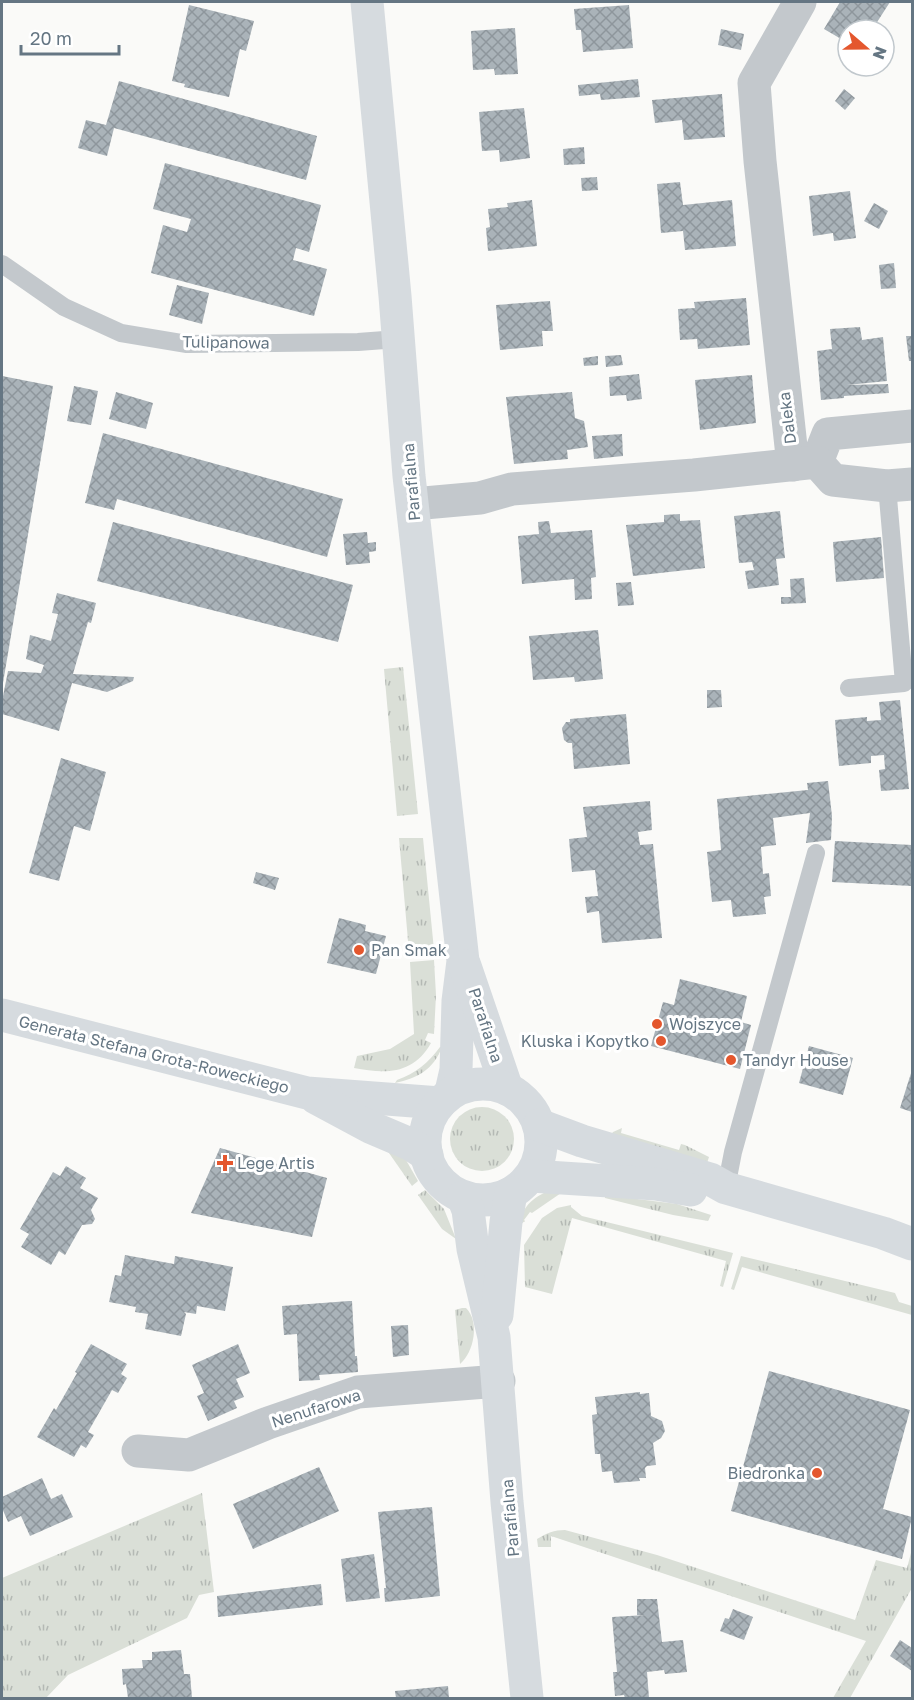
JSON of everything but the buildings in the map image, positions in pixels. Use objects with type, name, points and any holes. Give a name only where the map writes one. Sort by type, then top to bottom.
[{"type":"street","name":"Parafialna","points":[[367,2],[413,504],[463,961],[507,1089]]},
{"type":"street","name":"Daleka","points":[[800,2],[754,83],[760,161],[805,464]]},
{"type":"street","name":"Daleka","points":[[413,504],[480,498],[512,489],[805,464],[828,434],[912,426]]},
{"type":"street","points":[[805,464],[833,480],[900,485]]},
{"type":"street","name":"Parafialna","points":[[446,1097],[456,1070],[458,1001],[463,961]]},
{"type":"street","name":"Generała Stefana Grota-Roweckiego","points":[[2,1014],[307,1093],[446,1097]]},
{"type":"street","points":[[521,1184],[541,1151],[539,1125],[532,1109],[521,1097],[497,1085],[476,1084],[446,1097],[428,1122],[425,1138],[427,1155],[435,1175],[443,1185],[463,1197],[492,1200],[521,1184],[656,1184],[704,1192],[726,1188]]},
{"type":"street","name":"Generała Stefana Grota-Roweckiego","points":[[307,1093],[370,1127],[410,1144],[427,1155]]},
{"type":"street","points":[[539,1125],[582,1141],[710,1179],[726,1188],[883,1233],[912,1244]]},
{"type":"street","name":"Parafialna","points":[[494,1337],[521,1184]]},
{"type":"street","name":"Parafialna","points":[[463,1197],[468,1210],[473,1249],[494,1337],[507,1502],[527,1698]]},
{"type":"street","name":"Nenufarowa","points":[[138,1451],[189,1455],[358,1392],[499,1381]]},
{"type":"lane","name":"Tulipanowa","points":[[2,264],[64,307],[121,333],[187,344],[358,342],[398,339]]},
{"type":"lane","points":[[849,688],[904,683],[900,485]]},
{"type":"lane","points":[[726,1188],[733,1152],[816,853]]},
{"type":"green space","points":[[403,667],[418,814],[397,816],[384,669]]},
{"type":"green space","points":[[399,838],[423,838],[434,950],[409,952]]},
{"type":"green space","points":[[434,960],[436,995],[434,1034],[428,1033],[425,1040],[431,1043],[424,1054],[407,1067],[397,1070],[377,1071],[354,1068],[357,1056],[390,1049],[414,1034],[410,962]]},
{"type":"green space","points":[[442,1047],[434,1062],[424,1072],[395,1083],[421,1067]]},
{"type":"green space","points":[[482,1107],[500,1113],[508,1121],[514,1139],[508,1157],[500,1165],[482,1171],[464,1165],[456,1157],[450,1139],[456,1121],[464,1113]]},
{"type":"green space","points":[[622,1128],[621,1133],[679,1150],[681,1144],[685,1145],[709,1157],[707,1163],[610,1136]]},
{"type":"green space","points":[[382,1143],[406,1160],[418,1181],[412,1186]]},
{"type":"green space","points":[[425,1190],[444,1209],[456,1239],[442,1229],[418,1195]]},
{"type":"green space","points":[[552,1190],[564,1191],[532,1213],[530,1212],[521,1224],[523,1212],[527,1206],[541,1194]]},
{"type":"green space","points":[[605,1195],[677,1204],[711,1215],[708,1221],[673,1215],[605,1198]]},
{"type":"green space","points":[[571,1205],[582,1216],[733,1253],[723,1287],[720,1286],[726,1261],[572,1218],[552,1294],[525,1287],[524,1245],[542,1218],[557,1208]]},
{"type":"green space","points":[[741,1256],[895,1293],[899,1302],[912,1306],[912,1315],[742,1267],[734,1290],[731,1289]]},
{"type":"green space","points":[[466,1308],[473,1321],[474,1337],[469,1352],[460,1364],[455,1310]]},
{"type":"green space","points":[[202,1493],[214,1592],[199,1595],[187,1618],[68,1675],[46,1698],[2,1698],[2,1578]]},
{"type":"green space","points":[[565,1530],[657,1555],[855,1620],[876,1560],[907,1568],[912,1549],[912,1588],[850,1698],[833,1698],[866,1641],[551,1536],[551,1547],[538,1547],[537,1539],[551,1532]]},
{"type":"place","name":"Pan Smak","points":[[359,950]]},
{"type":"place","name":"Wojszyce","points":[[657,1024]]},
{"type":"place","name":"Kluska i Kopytko","points":[[661,1041]]},
{"type":"place","name":"Tandyr House","points":[[731,1060]]},
{"type":"place","name":"Lege Artis","points":[[225,1163]]},
{"type":"place","name":"Biedronka","points":[[817,1473]]}]
